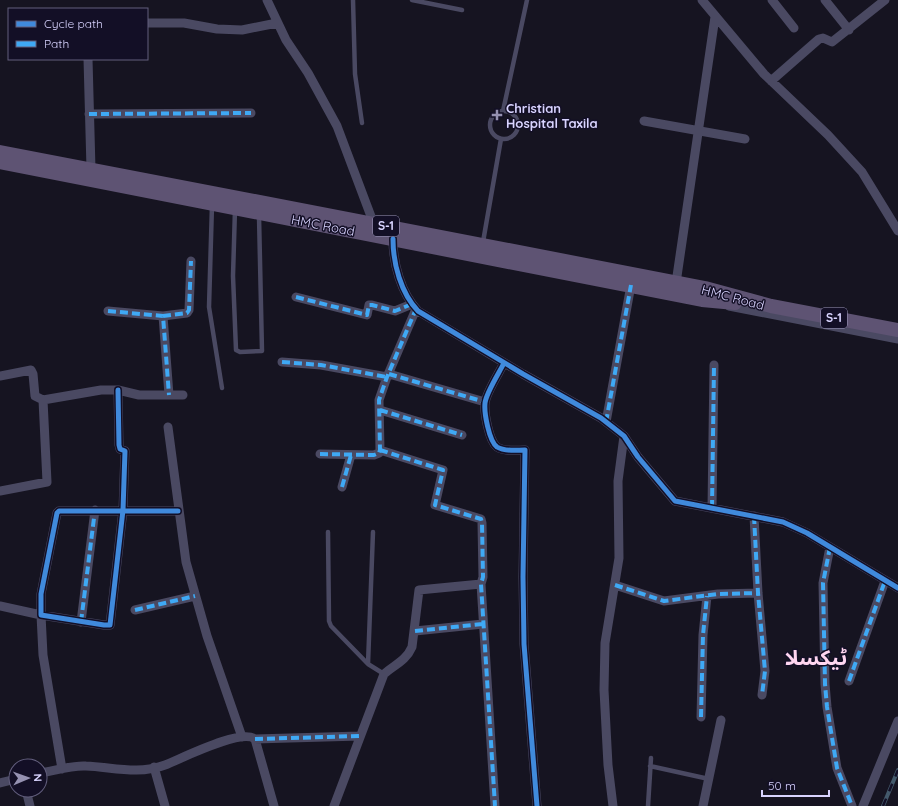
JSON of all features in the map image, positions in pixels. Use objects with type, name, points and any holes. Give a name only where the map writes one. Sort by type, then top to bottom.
[{"type":"main road","name":"HMC Road","points":[[0,152],[92,169],[376,230],[481,250],[676,283],[703,294]]},
{"type":"main road","name":"HMC Road","points":[[0,162],[259,212],[376,230],[393,239],[481,250],[631,285],[703,294],[898,330]]},
{"type":"street","points":[[267,0],[277,23],[308,73],[337,126],[376,230]]},
{"type":"street","points":[[702,0],[771,81],[828,135],[862,172],[898,231]]},
{"type":"street","points":[[772,0],[794,28]]},
{"type":"street","points":[[825,0],[849,30]]},
{"type":"street","points":[[771,81],[820,38],[832,42],[885,0]]},
{"type":"street","points":[[676,283],[715,17]]},
{"type":"street","points":[[148,23],[184,23],[217,29],[242,30],[277,23]]},
{"type":"street","points":[[88,60],[92,169]]},
{"type":"street","points":[[89,114],[251,113]]},
{"type":"street","points":[[644,121],[745,139]]},
{"type":"street","points":[[393,239],[393,254],[399,278],[414,307],[444,328],[606,422],[624,436],[638,457],[675,500],[783,522],[807,533],[898,588]]},
{"type":"street","points":[[108,311],[163,316],[187,314],[189,310],[191,261]]},
{"type":"street","points":[[606,422],[631,285]]},
{"type":"street","points":[[703,294],[898,323]]},
{"type":"street","points":[[703,294],[771,316],[898,339]]},
{"type":"street","points":[[296,297],[367,315],[369,306],[372,305],[395,311],[414,307]]},
{"type":"street","points":[[320,454],[374,455],[379,453],[379,400],[414,307]]},
{"type":"street","points":[[163,316],[169,395]]},
{"type":"street","points":[[282,362],[321,365],[388,375],[485,402]]},
{"type":"street","points":[[504,363],[485,402],[490,438],[494,444],[498,448],[507,450],[525,450],[523,577],[524,644],[537,806]]},
{"type":"street","points":[[712,508],[714,365]]},
{"type":"street","points":[[0,376],[31,370],[34,374],[35,396],[43,400],[101,390],[118,390],[139,395],[183,395]]},
{"type":"street","points":[[0,606],[81,622],[110,624],[123,510],[125,452],[120,449],[119,445],[118,390]]},
{"type":"street","points":[[0,491],[47,482],[43,400]]},
{"type":"street","points":[[380,410],[462,435]]},
{"type":"street","points":[[168,427],[186,562],[207,636],[242,737]]},
{"type":"street","points":[[613,806],[608,764],[604,690],[605,643],[619,558],[618,481],[624,436]]},
{"type":"street","points":[[380,450],[443,470],[436,505],[480,519],[483,578],[481,584],[483,624],[495,806]]},
{"type":"street","points":[[342,487],[351,455]]},
{"type":"street","points":[[81,622],[95,510]]},
{"type":"street","points":[[62,769],[43,655],[41,615],[41,594],[56,513],[58,511],[95,510],[178,511]]},
{"type":"street","points":[[754,516],[758,593],[765,671],[762,694]]},
{"type":"street","points":[[830,547],[823,583],[826,699],[837,768],[852,806]]},
{"type":"street","points":[[849,681],[885,580]]},
{"type":"street","points":[[334,806],[384,674],[410,653],[415,631],[419,590],[481,584]]},
{"type":"street","points":[[615,585],[664,601],[707,596],[758,593]]},
{"type":"street","points":[[135,610],[195,596]]},
{"type":"street","points":[[701,717],[703,635],[707,596]]},
{"type":"street","points":[[415,631],[483,624]]},
{"type":"street","points":[[703,806],[710,779],[721,720]]},
{"type":"street","points":[[864,806],[898,721]]},
{"type":"street","points":[[48,772],[84,766],[121,770],[163,766],[218,743],[242,737],[252,737],[255,739],[360,736]]},
{"type":"street","points":[[255,739],[274,806]]},
{"type":"street","points":[[154,767],[166,806]]},
{"type":"lane","points":[[353,0],[355,74],[362,123]]},
{"type":"lane","points":[[412,0],[462,10]]},
{"type":"lane","points":[[503,111],[527,0]]},
{"type":"lane","points":[[503,111],[511,113],[516,117],[518,129],[511,138],[501,139],[494,136],[490,125],[494,114],[503,111]]},
{"type":"lane","points":[[481,250],[501,139]]},
{"type":"lane","points":[[212,203],[209,307],[222,388]]},
{"type":"lane","points":[[235,207],[234,291],[236,350],[240,352],[262,351],[259,212]]},
{"type":"lane","points":[[328,532],[329,621],[331,626],[368,664],[384,674]]},
{"type":"lane","points":[[368,664],[373,532]]},
{"type":"lane","points":[[648,806],[651,758]]},
{"type":"lane","points":[[650,766],[710,779]]},
{"type":"railway","points":[[883,806],[898,770]]},
{"type":"marked path","points":[[89,114],[251,113]]},
{"type":"marked path","points":[[163,316],[187,313],[189,310],[191,261]]},
{"type":"marked path","points":[[606,422],[631,285]]},
{"type":"marked path","points":[[296,297],[367,315],[369,305],[395,311],[412,304]]},
{"type":"marked path","points":[[320,454],[374,455],[379,453],[379,400],[387,377],[416,309]]},
{"type":"marked path","points":[[108,311],[163,316],[169,395]]},
{"type":"marked path","points":[[282,362],[321,365],[387,377]]},
{"type":"marked path","points":[[712,508],[714,365]]},
{"type":"marked path","points":[[389,374],[485,402]]},
{"type":"marked path","points":[[380,410],[462,435]]},
{"type":"marked path","points":[[380,450],[443,470],[435,505],[481,519],[483,577],[481,584],[495,806]]},
{"type":"marked path","points":[[342,487],[351,455]]},
{"type":"marked path","points":[[81,622],[95,510]]},
{"type":"marked path","points":[[754,516],[758,593],[765,671],[762,695]]},
{"type":"marked path","points":[[830,547],[823,583],[825,684],[827,707],[837,768],[852,806]]},
{"type":"marked path","points":[[849,681],[885,581]]},
{"type":"marked path","points":[[615,585],[664,601],[718,594],[758,593]]},
{"type":"marked path","points":[[135,610],[195,596]]},
{"type":"marked path","points":[[701,717],[703,635],[707,596]]},
{"type":"marked path","points":[[415,631],[483,624]]},
{"type":"marked path","points":[[255,739],[360,736]]},
{"type":"cycle path","points":[[393,239],[393,249],[399,278],[407,296],[418,311],[523,374],[601,418],[624,436],[638,457],[675,501],[783,522],[807,533],[898,588]]},
{"type":"cycle path","points":[[504,363],[488,394],[485,408],[489,433],[494,444],[500,449],[525,450],[523,577],[524,644],[537,806]]},
{"type":"cycle path","points":[[118,390],[119,445],[120,449],[125,451],[123,510],[110,625],[41,615],[41,594],[57,513],[59,511],[178,511]]},
{"type":"place","name":"Christian Hospital Taxila","points":[[497,115]]},
{"type":"district","name":"ٹیکسلا","points":[[816,658]]}]
